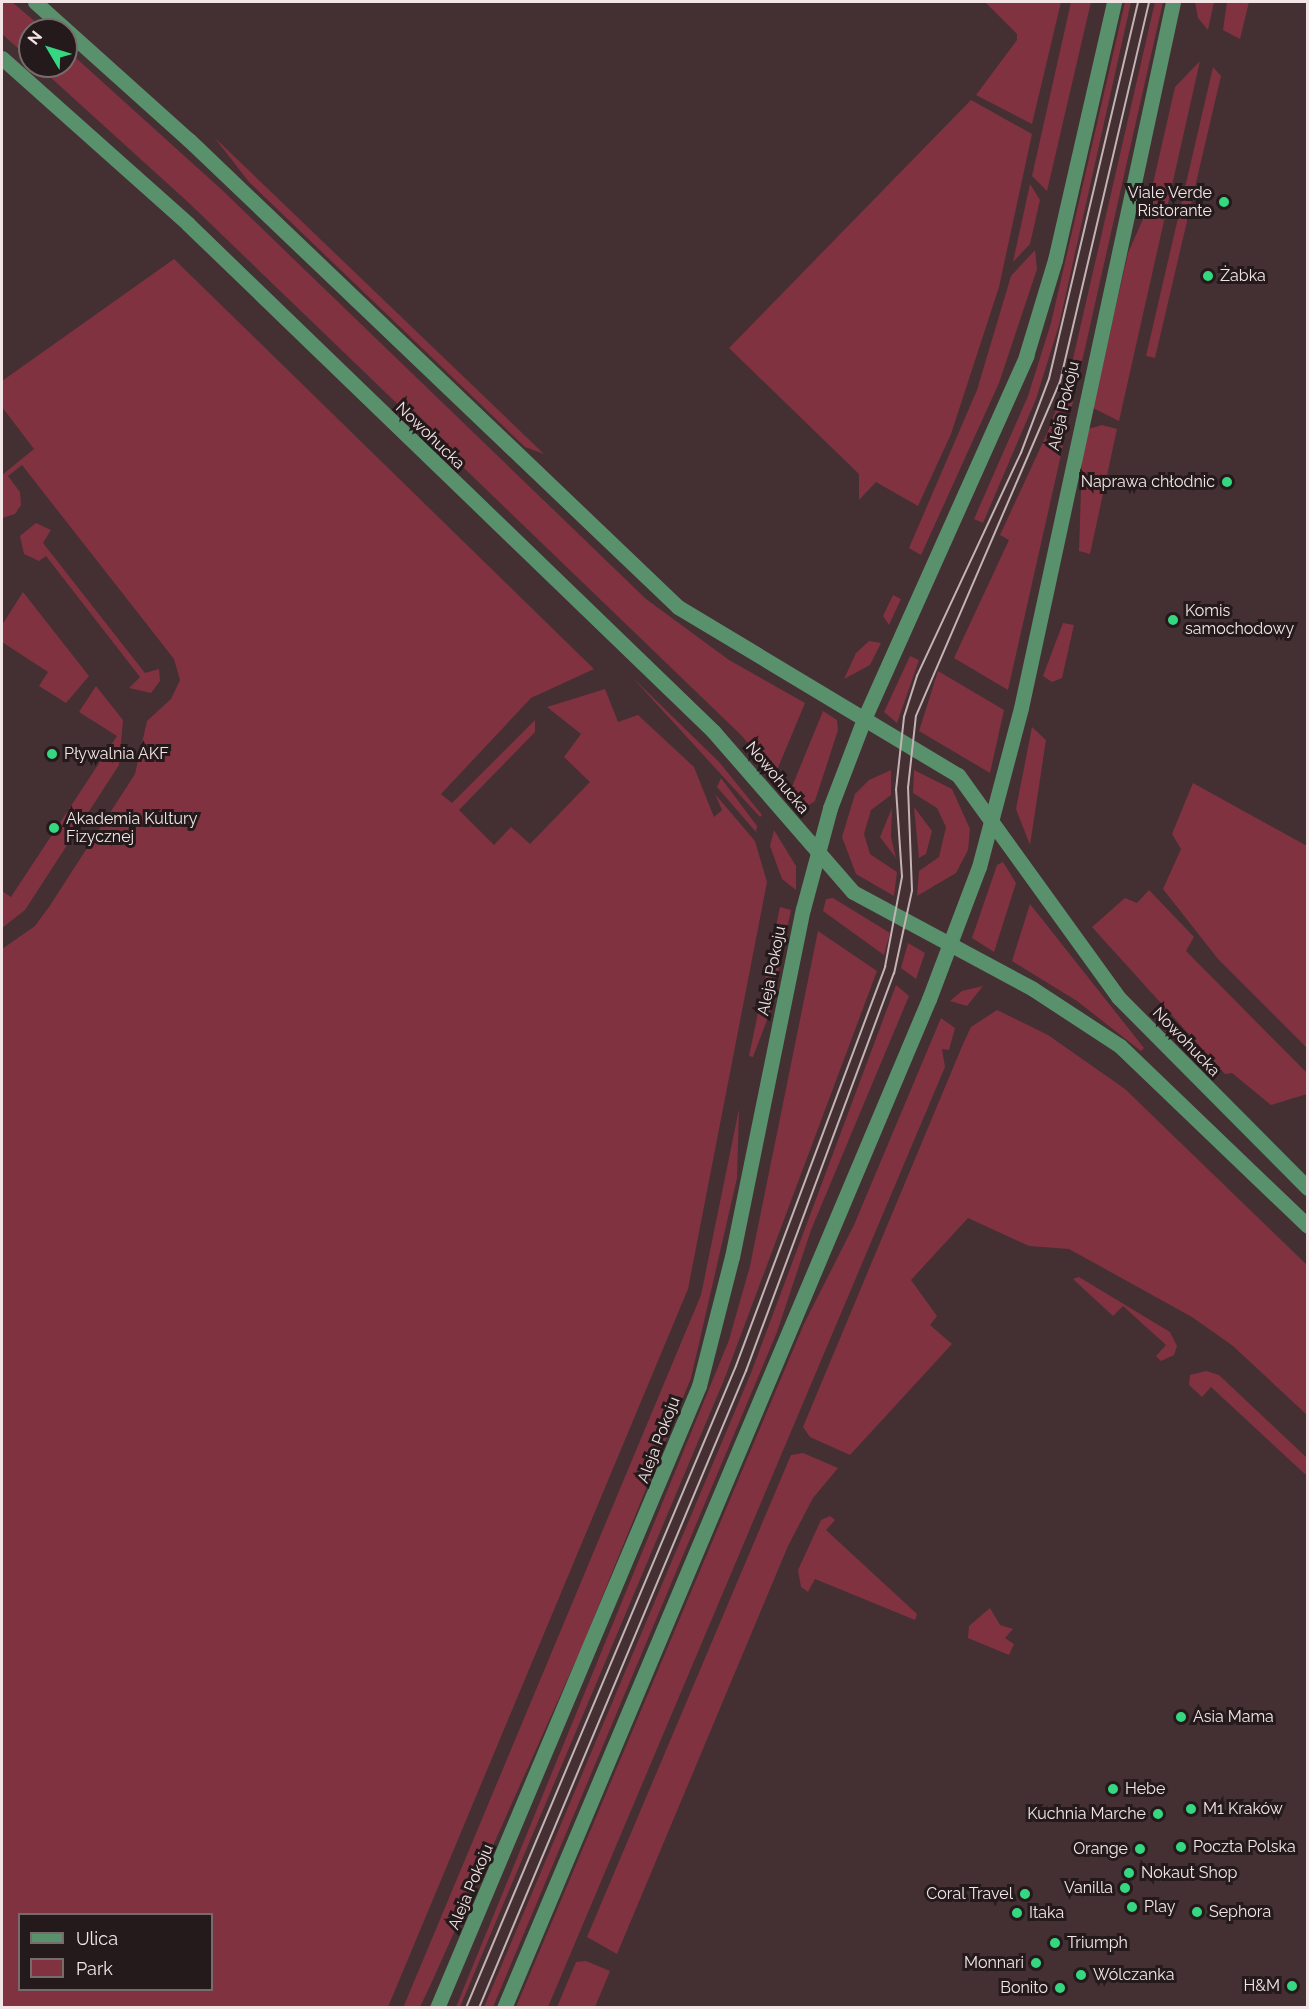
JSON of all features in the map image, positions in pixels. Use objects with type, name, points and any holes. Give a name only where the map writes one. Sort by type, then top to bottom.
[{"type":"main road","points":[[35,2],[189,140],[652,585],[719,637],[864,719],[998,428],[1032,340],[1055,260],[1114,2]]},
{"type":"main road","name":"Aleja Pokoju","points":[[949,945],[993,819],[1173,2]]},
{"type":"main road","name":"Nowohucka","points":[[2,58],[188,224],[713,731],[818,854],[862,899],[949,945]]},
{"type":"main road","name":"Nowohucka","points":[[864,719],[948,767],[993,819],[1118,997],[1308,1188]]},
{"type":"main road","name":"Aleja Pokoju","points":[[437,2007],[699,1386],[723,1302],[818,854],[864,719]]},
{"type":"main road","points":[[504,2007],[949,945],[1033,989],[1120,1046],[1308,1226]]},
{"type":"green space","points":[[2,2],[12,2],[31,18],[18,18],[18,48],[2,34]]},
{"type":"green space","points":[[985,2],[1061,2],[1032,124],[976,95],[1017,40],[1017,34]]},
{"type":"green space","points":[[1071,2],[1091,2],[1047,191],[1032,176]]},
{"type":"green space","points":[[1125,2],[1131,2],[1059,325],[1036,399],[983,523],[974,519],[1028,396],[1051,323]]},
{"type":"green space","points":[[1155,2],[1163,2],[1008,690],[954,658],[1009,540],[1000,535],[1049,429],[1072,363]]},
{"type":"green space","points":[[1195,2],[1214,2],[1208,30],[1198,18]]},
{"type":"green space","points":[[1227,2],[1249,2],[1240,39],[1223,30]]},
{"type":"green space","points":[[78,60],[222,190],[646,599],[729,660],[805,703],[775,775],[741,735],[189,203],[51,78],[78,78]]},
{"type":"green space","points":[[1200,61],[1119,421],[1093,408],[1128,253],[1147,210],[1175,87]]},
{"type":"green space","points":[[1213,67],[1221,76],[1155,358],[1146,356]]},
{"type":"green space","points":[[971,100],[1032,134],[999,287],[951,434],[918,506],[876,482],[859,500],[859,474],[729,348]]},
{"type":"green space","points":[[214,137],[544,454],[525,447],[249,182]]},
{"type":"green space","points":[[1030,184],[1040,200],[1030,244],[1013,262]]},
{"type":"green space","points":[[1035,250],[1037,269],[999,383],[921,555],[909,548],[977,390],[1011,276]]},
{"type":"green space","points":[[174,259],[594,669],[531,698],[441,794],[452,803],[535,720],[535,732],[459,810],[494,845],[511,827],[530,844],[590,782],[564,757],[581,734],[547,707],[605,689],[618,722],[638,715],[694,767],[714,817],[722,810],[715,794],[755,841],[767,882],[688,1289],[388,2007],[2,2007],[2,949],[35,926],[49,907],[135,774],[147,721],[171,699],[180,680],[174,659],[22,465],[8,476],[20,492],[21,505],[15,514],[2,518],[2,475],[34,449],[2,407],[2,381]]},
{"type":"green space","points":[[1102,425],[1117,429],[1090,554],[1079,551],[1082,460],[1088,429]]},
{"type":"green space","points":[[36,523],[51,530],[43,543],[145,673],[159,669],[160,681],[151,693],[129,688],[140,677],[46,556],[39,561],[24,554],[20,536]]},
{"type":"green space","points":[[23,592],[89,676],[66,703],[39,686],[48,672],[2,642],[2,625]]},
{"type":"green space","points":[[893,595],[901,599],[889,625],[883,616]]},
{"type":"green space","points":[[1063,623],[1074,625],[1062,678],[1052,682],[1043,676]]},
{"type":"green space","points":[[869,641],[881,643],[870,665],[844,679],[856,653]]},
{"type":"green space","points":[[910,656],[919,660],[897,723],[884,712]]},
{"type":"green space","points":[[938,671],[1004,710],[990,773],[919,731]]},
{"type":"green space","points":[[631,676],[720,763],[762,815],[760,817]]},
{"type":"green space","points":[[96,686],[123,720],[119,765],[25,910],[2,928],[2,891],[11,897],[117,736],[79,712]]},
{"type":"green space","points":[[823,711],[837,720],[838,730],[815,801],[803,809],[789,794]]},
{"type":"green space","points":[[1032,727],[1046,740],[1030,845],[1016,809]]},
{"type":"green space","points":[[891,770],[891,795],[871,810],[864,834],[870,854],[897,872],[894,896],[856,874],[842,837],[855,794],[869,780]]},
{"type":"green space","points":[[914,770],[952,789],[970,829],[968,850],[956,873],[917,896],[919,871],[939,857],[946,827],[937,808],[913,793]]},
{"type":"green space","points":[[721,778],[757,826],[756,832],[717,787]]},
{"type":"green space","points":[[1193,783],[1307,846],[1307,1048],[1218,959],[1163,889],[1181,849],[1172,834]]},
{"type":"green space","points":[[914,807],[932,831],[926,854],[919,858]]},
{"type":"green space","points":[[892,808],[891,837],[896,858],[880,837]]},
{"type":"green space","points":[[774,830],[796,866],[796,890],[782,879],[770,846]]},
{"type":"green space","points":[[1003,862],[1016,883],[994,952],[972,938],[997,865]]},
{"type":"green space","points":[[1149,890],[1194,937],[1186,951],[1307,1073],[1307,1094],[1271,1105],[1232,1073],[1225,1074],[1092,927],[1125,898],[1137,903]]},
{"type":"green space","points":[[833,898],[890,933],[884,955],[823,911],[826,899]]},
{"type":"green space","points":[[1030,904],[1144,1048],[1141,1051],[1077,1001],[1012,961]]},
{"type":"green space","points":[[780,907],[791,910],[770,1012],[753,1057],[749,1056]]},
{"type":"green space","points":[[818,931],[877,971],[724,1380],[460,2007],[456,2007],[729,1340],[750,1266]]},
{"type":"green space","points":[[908,943],[925,953],[916,979],[901,968]]},
{"type":"green space","points":[[896,985],[909,996],[811,1230],[777,1332],[493,2007],[484,2007],[751,1373]]},
{"type":"green space","points":[[983,986],[967,1006],[950,1001],[962,991]]},
{"type":"green space","points":[[997,1010],[1048,1035],[1125,1089],[1307,1265],[1307,1415],[1233,1346],[1192,1317],[1069,1249],[1029,1246],[968,1218],[911,1280],[937,1316],[930,1325],[952,1344],[850,1455],[810,1437],[803,1427],[963,1044],[971,1027]]},
{"type":"green space","points":[[941,1018],[955,1028],[949,1050],[942,1049],[945,1067],[548,2007],[516,2007],[804,1324],[854,1225]]},
{"type":"green space","points":[[739,1109],[737,1178],[691,1378],[581,1649],[430,1986],[420,2007],[403,2008],[701,1295]]},
{"type":"green space","points":[[1079,1277],[1170,1332],[1177,1346],[1174,1355],[1161,1361],[1156,1356],[1166,1345],[1123,1306],[1113,1316],[1073,1279]]},
{"type":"green space","points":[[1206,1371],[1219,1375],[1307,1458],[1307,1476],[1211,1387],[1202,1397],[1189,1385],[1190,1375]]},
{"type":"green space","points":[[803,1453],[838,1468],[813,1498],[788,1546],[617,1954],[587,1937],[791,1455]]},
{"type":"green space","points":[[830,1516],[835,1520],[826,1530],[917,1614],[915,1620],[815,1579],[808,1592],[801,1587],[798,1570],[821,1520]]},
{"type":"green space","points":[[990,1608],[1000,1625],[1013,1629],[1005,1638],[1014,1644],[1009,1655],[968,1638],[969,1626]]},
{"type":"green space","points":[[586,1961],[610,1971],[595,2007],[557,2007],[576,1962]]},
{"type":"tram line","points":[[466,2008],[736,1366],[885,967],[902,877],[896,790],[904,717],[917,676],[1021,453],[1049,379],[1138,2]]},
{"type":"tram line","points":[[479,2008],[746,1371],[894,974],[912,891],[908,788],[916,716],[1060,382],[1149,2]]},
{"type":"place","name":"Viale Verde Ristorante","points":[[1224,202]]},
{"type":"place","name":"Żabka","points":[[1208,276]]},
{"type":"place","name":"Naprawa chłodnic","points":[[1227,482]]},
{"type":"place","name":"Komis samochodowy","points":[[1173,620]]},
{"type":"place","name":"Pływalnia AKF","points":[[52,754]]},
{"type":"place","name":"Akademia Kultury Fizycznej","points":[[54,828]]},
{"type":"place","name":"Asia Mama","points":[[1181,1717]]},
{"type":"place","name":"Hebe","points":[[1113,1789]]},
{"type":"place","name":"M1 Kraków","points":[[1191,1809]]},
{"type":"place","name":"Kuchnia Marche","points":[[1158,1814]]},
{"type":"place","name":"Poczta Polska","points":[[1181,1847]]},
{"type":"place","name":"Orange","points":[[1140,1849]]},
{"type":"place","name":"Nokaut Shop","points":[[1129,1873]]},
{"type":"place","name":"Vanilla","points":[[1125,1888]]},
{"type":"place","name":"Coral Travel","points":[[1025,1894]]},
{"type":"place","name":"Play","points":[[1132,1907]]},
{"type":"place","name":"Sephora","points":[[1197,1912]]},
{"type":"place","name":"Itaka","points":[[1017,1913]]},
{"type":"place","name":"Triumph","points":[[1055,1943]]},
{"type":"place","name":"Monnari","points":[[1036,1963]]},
{"type":"place","name":"Wólczanka","points":[[1081,1975]]},
{"type":"place","name":"H&M","points":[[1292,1986]]},
{"type":"place","name":"Bonito","points":[[1060,1988]]}]
